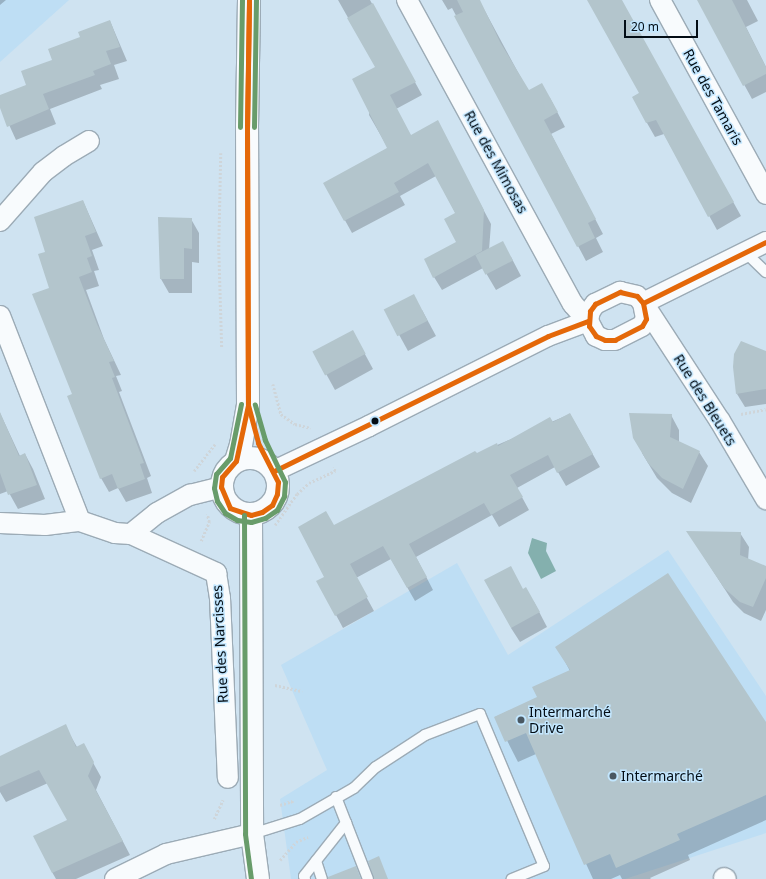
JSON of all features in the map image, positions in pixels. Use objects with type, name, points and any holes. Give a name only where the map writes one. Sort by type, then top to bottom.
[{"type":"main road","points":[[248,405],[270,467],[278,482],[277,494],[272,505],[262,512],[251,515],[240,513],[230,508],[224,498],[221,487],[228,468],[236,461],[241,445],[248,405],[247,128],[250,0]]},
{"type":"main road","points":[[236,461],[256,458],[270,467]]},
{"type":"main road","points":[[251,515],[252,834],[258,879]]},
{"type":"street","name":"Rue des Mimosas","points":[[407,0],[573,304],[588,321]]},
{"type":"street","name":"Rue des Tamaris","points":[[660,0],[766,194]]},
{"type":"street","points":[[0,221],[43,172],[64,156],[89,141]]},
{"type":"street","points":[[643,303],[766,242]]},
{"type":"street","points":[[620,292],[637,296],[643,303],[646,319],[642,326],[615,340],[605,340],[596,336],[588,321],[590,310],[595,304],[620,292]]},
{"type":"street","name":"Rue des Bleuets","points":[[643,303],[720,421],[766,499]]},
{"type":"street","points":[[0,316],[80,521]]},
{"type":"street","points":[[270,467],[324,448],[548,336],[588,321]]},
{"type":"street","points":[[131,534],[157,513],[190,495],[221,487]]},
{"type":"street","name":"Rue des Narcisses","points":[[0,523],[45,524],[80,521],[115,533],[131,534],[216,573],[220,598],[228,778]]},
{"type":"street","points":[[115,879],[166,854],[214,841],[252,834]]},
{"type":"lane","points":[[745,252],[766,272]]},
{"type":"lane","points":[[252,834],[300,819],[354,788],[376,767],[425,735],[480,714],[544,866],[512,879]]},
{"type":"lane","points":[[336,797],[368,879]]},
{"type":"lane","points":[[305,879],[316,861],[346,823]]},
{"type":"lane","points":[[316,861],[322,879]]},
{"type":"path","points":[[272,380],[281,414],[296,424],[311,427],[324,448],[335,471],[305,487],[272,530]]},
{"type":"path","points":[[269,683],[302,691]]},
{"type":"path","points":[[214,841],[214,822],[227,792],[228,778]]},
{"type":"shaded area","points":[[0,0],[69,0],[0,62]]},
{"type":"shaded area","points":[[532,538],[547,543],[546,551],[556,571],[541,579],[528,553]]},
{"type":"shaded area","points":[[668,550],[766,696],[766,833],[625,879],[291,879],[280,799],[327,770],[281,665],[457,563],[508,655]]},
{"type":"building","points":[[457,0],[480,0],[500,42],[529,90],[542,83],[558,112],[544,120],[596,219],[588,223],[595,238],[577,247],[454,16],[463,12]]},
{"type":"building","points":[[587,0],[622,0],[734,202],[708,217],[656,120],[646,123],[632,97],[639,93]]},
{"type":"building","points":[[697,0],[732,0],[766,67],[766,74],[743,86]]},
{"type":"building","points":[[373,3],[416,82],[390,95],[411,135],[438,120],[484,210],[482,251],[433,278],[424,259],[456,242],[444,219],[455,213],[428,163],[394,183],[399,192],[344,221],[323,183],[387,148],[352,79],[375,67],[347,18]]},
{"type":"building","points":[[110,20],[120,47],[106,51],[111,64],[93,71],[95,75],[43,94],[49,109],[7,127],[0,108],[0,95],[26,85],[21,71],[52,60],[48,49],[80,37],[78,32]]},
{"type":"building","points":[[83,200],[96,232],[85,236],[92,256],[87,258],[92,272],[79,277],[97,324],[114,361],[109,362],[115,377],[112,378],[144,463],[140,464],[145,479],[118,489],[112,474],[100,479],[67,396],[72,394],[32,294],[49,288],[38,254],[45,252],[34,217]]},
{"type":"building","points":[[158,217],[192,218],[192,249],[184,248],[184,279],[160,279]]},
{"type":"building","points":[[503,241],[513,261],[485,275],[475,255]]},
{"type":"building","points":[[414,294],[428,321],[397,336],[384,309]]},
{"type":"building","points":[[353,330],[366,354],[325,375],[312,352]]},
{"type":"building","points":[[741,341],[766,351],[766,389],[736,394],[733,367],[734,354]]},
{"type":"building","points":[[0,412],[19,456],[25,453],[37,485],[8,495],[0,473]]},
{"type":"building","points":[[570,413],[593,454],[557,473],[548,455],[510,475],[523,497],[491,515],[484,503],[409,544],[427,577],[407,588],[383,546],[350,564],[368,597],[335,616],[316,581],[324,577],[298,527],[326,511],[334,525],[475,451],[477,453],[497,443],[498,446],[550,417],[553,422]]},
{"type":"building","points":[[629,413],[672,414],[670,437],[700,451],[683,489],[662,478],[648,463],[633,438]]},
{"type":"building","points":[[686,531],[741,532],[740,555],[766,566],[766,578],[753,607],[740,602],[724,588]]},
{"type":"building","points":[[511,566],[523,589],[526,587],[540,612],[511,628],[484,580]]},
{"type":"building","points":[[668,573],[766,722],[766,795],[677,834],[680,840],[616,868],[610,854],[584,865],[526,733],[505,742],[494,717],[537,697],[532,687],[570,670],[555,647]]},
{"type":"building","points":[[66,724],[76,747],[84,743],[94,762],[88,776],[123,841],[52,873],[33,836],[67,820],[39,770],[0,787],[0,756]]},
{"type":"building","points":[[379,856],[388,879],[374,879],[368,861]]},
{"type":"building","points":[[356,866],[361,879],[328,879],[328,877]]},
{"type":"transit line","points":[[240,127],[242,0]]},
{"type":"transit line","points":[[249,0],[249,5],[247,127],[249,0]]},
{"type":"transit line","points":[[254,127],[256,0]]},
{"type":"transit line","points":[[247,127],[248,405]]},
{"type":"transit line","points":[[247,127],[248,405]]},
{"type":"transit line","points":[[643,303],[766,242]]},
{"type":"transit line","points":[[620,292],[637,296],[643,303],[646,319],[642,326],[615,340],[605,340],[596,336],[589,326],[590,311],[595,304],[620,292]]},
{"type":"transit line","points":[[274,471],[548,336],[588,321]]},
{"type":"transit line","points":[[241,404],[230,458],[216,474],[214,488],[217,501],[225,513],[237,520],[251,522],[265,518],[277,510],[284,496],[285,482],[265,440],[255,404]]},
{"type":"transit line","points":[[248,405],[258,443],[278,482],[277,494],[272,505],[262,512],[251,515],[230,508],[221,487],[222,477],[236,461],[248,405]]},
{"type":"transit line","points":[[244,515],[245,834],[251,879]]},
{"type":"place","name":"Intermarché Drive","points":[[521,720]]},
{"type":"place","name":"Intermarché","points":[[613,776]]}]
